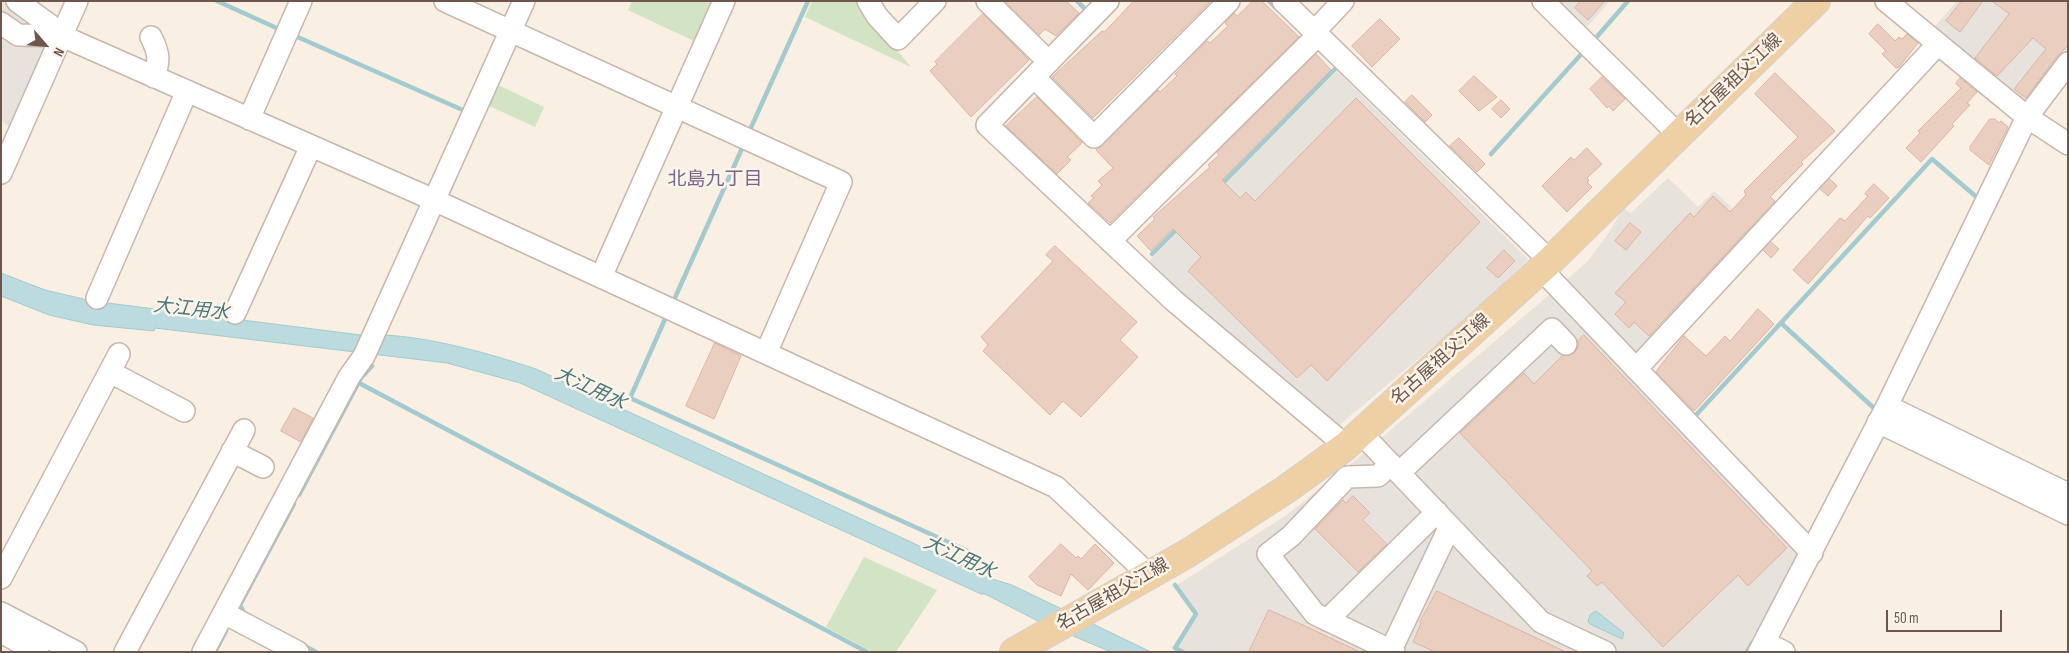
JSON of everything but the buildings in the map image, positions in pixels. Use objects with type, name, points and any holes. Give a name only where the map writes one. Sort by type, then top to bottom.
[{"type":"main road","name":"名古屋祖父江線","points":[[1014,652],[1188,553],[1277,495],[1354,439],[1546,265],[1816,1]]},
{"type":"street","points":[[17,1],[62,35],[434,200],[1056,487],[1149,575]]},
{"type":"street","points":[[1,173],[77,1]]},
{"type":"street","points":[[249,119],[301,1]]},
{"type":"street","points":[[445,1],[841,182],[766,354]]},
{"type":"street","points":[[203,652],[349,377],[364,356],[524,1]]},
{"type":"street","points":[[601,277],[724,1]]},
{"type":"street","points":[[868,1],[898,39],[935,1]]},
{"type":"street","points":[[988,1],[1049,62]]},
{"type":"street","points":[[1034,77],[1094,137],[1229,1]]},
{"type":"street","points":[[1283,1],[1546,265],[1636,369],[1812,553]]},
{"type":"street","points":[[1110,241],[1316,33],[1343,1]]},
{"type":"street","points":[[1542,1],[1679,135]]},
{"type":"street","points":[[1886,1],[2027,117],[2068,144]]},
{"type":"street","points":[[1098,5],[1049,62],[987,125],[1173,300],[1395,469],[1541,622],[1605,652]]},
{"type":"street","points":[[1,23],[18,35],[62,35]]},
{"type":"street","points":[[151,37],[159,52],[160,62],[154,77]]},
{"type":"street","points":[[1636,369],[1938,44]]},
{"type":"street","points":[[1784,652],[1761,647],[1812,553],[1883,414],[2027,117],[2068,62]]},
{"type":"street","points":[[97,298],[188,92]]},
{"type":"street","points":[[235,313],[311,146]]},
{"type":"street","points":[[1443,519],[1392,651],[1315,614],[1268,554],[1291,536],[1347,477],[1378,476],[1395,469],[1552,329],[1566,344]]},
{"type":"street","points":[[1,578],[114,363],[184,411]]},
{"type":"street","points":[[1883,414],[2068,494]]},
{"type":"street","points":[[1883,414],[2068,514]]},
{"type":"street","points":[[125,652],[244,430]]},
{"type":"street","points":[[232,451],[263,467]]},
{"type":"street","points":[[1327,620],[1443,519]]},
{"type":"street","points":[[1,613],[76,652]]},
{"type":"street","points":[[224,613],[298,652]]},
{"type":"street","points":[[1,632],[38,652]]},
{"type":"shaded area","points":[[1,1],[6,1],[48,31],[47,44],[10,127],[1,121]]},
{"type":"shaded area","points":[[1551,1],[1610,1],[1588,26],[1578,27]]},
{"type":"shaded area","points":[[1957,1],[2068,1],[2068,53],[2032,100],[2021,103],[1932,30]]},
{"type":"shaded area","points":[[1337,71],[1528,259],[1481,306],[1337,427],[1179,295],[1147,263]]},
{"type":"shaded area","points":[[1668,178],[1698,207],[1714,191],[1755,230],[1638,358],[1562,284],[1588,261],[1610,231],[1623,208],[1631,213]]},
{"type":"shaded area","points":[[1550,294],[1799,556],[1745,652],[1188,652],[1177,647],[1198,614],[1177,585],[1285,516],[1351,464]]},
{"type":"green space","points":[[632,1],[720,1],[700,44],[628,10]]},
{"type":"green space","points":[[812,1],[860,1],[872,20],[911,67],[805,17]]},
{"type":"green space","points":[[494,83],[544,107],[535,127],[485,104]]},
{"type":"green space","points":[[864,557],[937,590],[896,652],[873,652],[826,627]]},
{"type":"water","points":[[1,273],[45,290],[92,301],[361,335],[382,335],[427,340],[450,344],[536,369],[989,578],[1012,585],[1151,652],[1111,652],[1038,621],[985,594],[981,594],[520,383],[447,363],[155,328],[154,331],[93,325],[49,315],[1,296]]},
{"type":"water","points":[[1596,611],[1624,633],[1622,639],[1588,622],[1590,615]]},
{"type":"waterway","points":[[217,1],[281,30]]},
{"type":"waterway","points":[[749,132],[808,1]]},
{"type":"waterway","points":[[1077,1],[1087,11]]},
{"type":"waterway","points":[[1269,1],[1278,10]]},
{"type":"waterway","points":[[1594,40],[1628,1]]},
{"type":"waterway","points":[[293,35],[465,111],[464,114]]},
{"type":"waterway","points":[[1491,154],[1584,51]]},
{"type":"waterway","points":[[1220,186],[1337,67]]},
{"type":"waterway","points":[[673,302],[744,144]]},
{"type":"waterway","points":[[1696,415],[1932,159],[1980,200]]},
{"type":"waterway","points":[[1152,254],[1179,227]]},
{"type":"waterway","name":"大江用水","points":[[666,317],[630,398],[968,551]]},
{"type":"waterway","points":[[1781,323],[1876,410]]},
{"type":"waterway","points":[[299,495],[361,378],[372,366]]},
{"type":"waterway","points":[[359,383],[867,652]]},
{"type":"waterway","points":[[245,615],[240,605],[294,504]]},
{"type":"waterway","points":[[1175,585],[1196,614],[1175,648],[1183,652]]},
{"type":"waterway","points":[[215,652],[226,631]]},
{"type":"waterway","points":[[1747,652],[1752,643]]},
{"type":"waterway","points":[[303,645],[316,652]]},
{"type":"district","name":"北島九丁目","points":[[715,180]]}]
